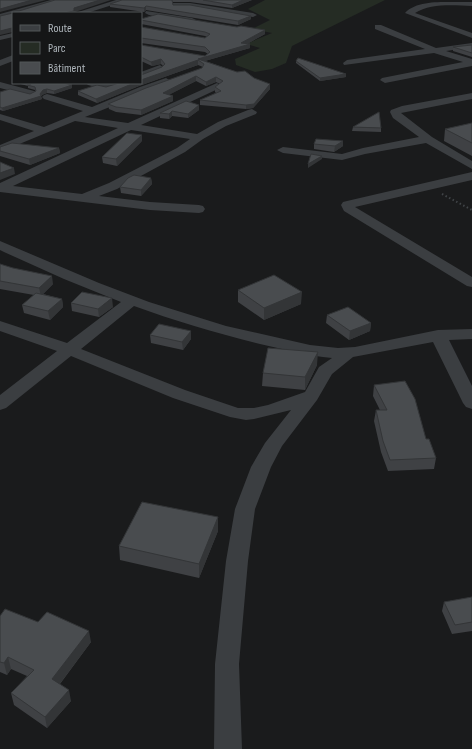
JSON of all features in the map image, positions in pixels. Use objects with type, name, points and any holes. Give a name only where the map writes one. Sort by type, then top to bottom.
[{"type":"street","points":[[13,12],[59,0]]},
{"type":"street","points":[[82,12],[124,0]]},
{"type":"street","points":[[142,16],[191,0]]},
{"type":"street","points":[[426,0],[437,5]]},
{"type":"street","points":[[95,1],[110,4]]},
{"type":"street","points":[[472,4],[451,2],[418,8],[410,11],[409,13],[472,36]]},
{"type":"street","points":[[176,5],[196,6],[252,15]]},
{"type":"street","points":[[2,15],[12,12]]},
{"type":"street","points":[[149,13],[197,21]]},
{"type":"street","points":[[2,15],[12,17]]},
{"type":"street","points":[[447,27],[466,24]]},
{"type":"street","points":[[378,27],[437,51],[472,62]]},
{"type":"street","points":[[0,38],[12,34]]},
{"type":"street","points":[[347,63],[472,45]]},
{"type":"street","points":[[385,80],[472,62]]},
{"type":"street","points":[[142,75],[160,68]]},
{"type":"street","points":[[0,149],[143,89],[178,77]]},
{"type":"street","points":[[95,84],[106,87],[116,84]]},
{"type":"street","points":[[0,85],[31,93]]},
{"type":"street","points":[[0,188],[217,86]]},
{"type":"street","points":[[472,96],[402,109],[395,112],[397,116],[428,139],[472,166]]},
{"type":"street","points":[[47,97],[92,110]]},
{"type":"street","points":[[84,198],[113,186],[144,168],[181,150],[199,137],[222,124],[252,112]]},
{"type":"street","points":[[0,117],[43,130]]},
{"type":"street","points":[[73,118],[199,137]]},
{"type":"street","points":[[283,150],[342,156],[363,150],[428,139]]},
{"type":"street","points":[[472,176],[432,187],[347,205],[348,208],[472,283]]},
{"type":"street","points":[[0,188],[150,206],[200,209]]},
{"type":"street","points":[[0,246],[42,265],[131,301],[196,322],[258,338],[322,352],[348,353],[374,350],[438,335],[472,334]]},
{"type":"street","points":[[0,404],[68,349],[131,301]]},
{"type":"street","points":[[0,326],[68,349],[137,378],[220,409],[244,414],[267,411],[310,396]]},
{"type":"street","points":[[438,335],[472,403]]},
{"type":"street","points":[[228,749],[227,664],[237,561],[245,510],[261,468],[274,443],[310,396],[325,371],[348,353]]},
{"type":"path","points":[[432,187],[443,195],[472,210]]},
{"type":"green space","points":[[265,0],[385,0],[292,46],[286,63],[272,69],[255,72],[236,65],[235,59],[260,48],[246,44],[272,33],[252,29],[270,20],[248,9]]},
{"type":"building","points":[[0,0],[32,0],[0,9]]},
{"type":"building","points":[[55,0],[100,0],[74,8],[74,11],[14,12]]},
{"type":"building","points":[[122,0],[172,0],[173,5],[190,5],[251,16],[238,21],[146,6],[144,8],[110,4]]},
{"type":"building","points":[[203,0],[243,0],[232,5]]},
{"type":"building","points":[[12,13],[12,28],[0,31],[0,16]]},
{"type":"building","points":[[158,14],[265,30],[241,43],[250,44],[198,59],[237,72],[245,71],[254,78],[270,84],[254,104],[246,105],[200,100],[221,91],[215,87],[223,81],[216,77],[206,82],[196,76],[163,93],[173,96],[141,110],[116,107],[108,104],[146,88],[202,68],[204,64],[198,60],[142,80],[142,75],[162,67],[165,64],[161,59],[151,62],[142,58],[142,45],[205,56],[210,52],[205,47],[142,38],[142,27],[205,38],[210,34],[142,20],[142,19]]},
{"type":"building","points":[[472,45],[472,53],[453,47]]},
{"type":"building","points":[[298,58],[346,74],[320,78],[296,61]]},
{"type":"building","points":[[116,84],[132,84],[96,99],[78,91],[97,85],[106,87]]},
{"type":"building","points":[[27,85],[72,85],[54,91],[47,89],[43,90],[40,94],[41,96],[2,108],[0,107],[0,92],[10,89],[30,94],[36,91],[35,87]]},
{"type":"building","points":[[186,101],[199,105],[188,114],[172,111],[169,114],[160,113]]},
{"type":"building","points":[[379,112],[381,128],[353,127]]},
{"type":"building","points":[[472,123],[472,143],[445,129]]},
{"type":"building","points":[[127,133],[142,135],[116,159],[102,157]]},
{"type":"building","points":[[316,139],[343,141],[335,146],[314,144]]},
{"type":"building","points":[[12,143],[59,148],[29,159],[0,151],[0,147]]},
{"type":"building","points":[[311,154],[322,156],[308,164]]},
{"type":"building","points":[[0,162],[14,168],[0,173]]},
{"type":"building","points":[[134,175],[151,178],[141,190],[120,187],[128,178]]},
{"type":"building","points":[[0,264],[52,276],[39,288],[0,281]]},
{"type":"building","points":[[274,275],[302,292],[264,308],[238,290]]},
{"type":"building","points":[[82,292],[112,298],[98,309],[71,303]]},
{"type":"building","points":[[36,293],[62,299],[48,311],[22,305]]},
{"type":"building","points":[[348,307],[371,323],[350,331],[327,315]]},
{"type":"building","points":[[159,324],[191,331],[182,342],[150,335]]},
{"type":"building","points":[[268,348],[318,352],[305,377],[263,373]]},
{"type":"building","points":[[405,381],[415,399],[426,439],[429,439],[436,458],[390,460],[383,441],[376,410],[387,410],[374,385]]},
{"type":"building","points":[[142,502],[218,517],[199,564],[119,546]]},
{"type":"building","points":[[472,597],[472,622],[455,625],[444,602]]},
{"type":"building","points":[[5,609],[38,622],[47,612],[89,631],[52,679],[69,690],[45,717],[11,693],[34,670],[8,657],[4,663],[0,662],[0,616]]}]
